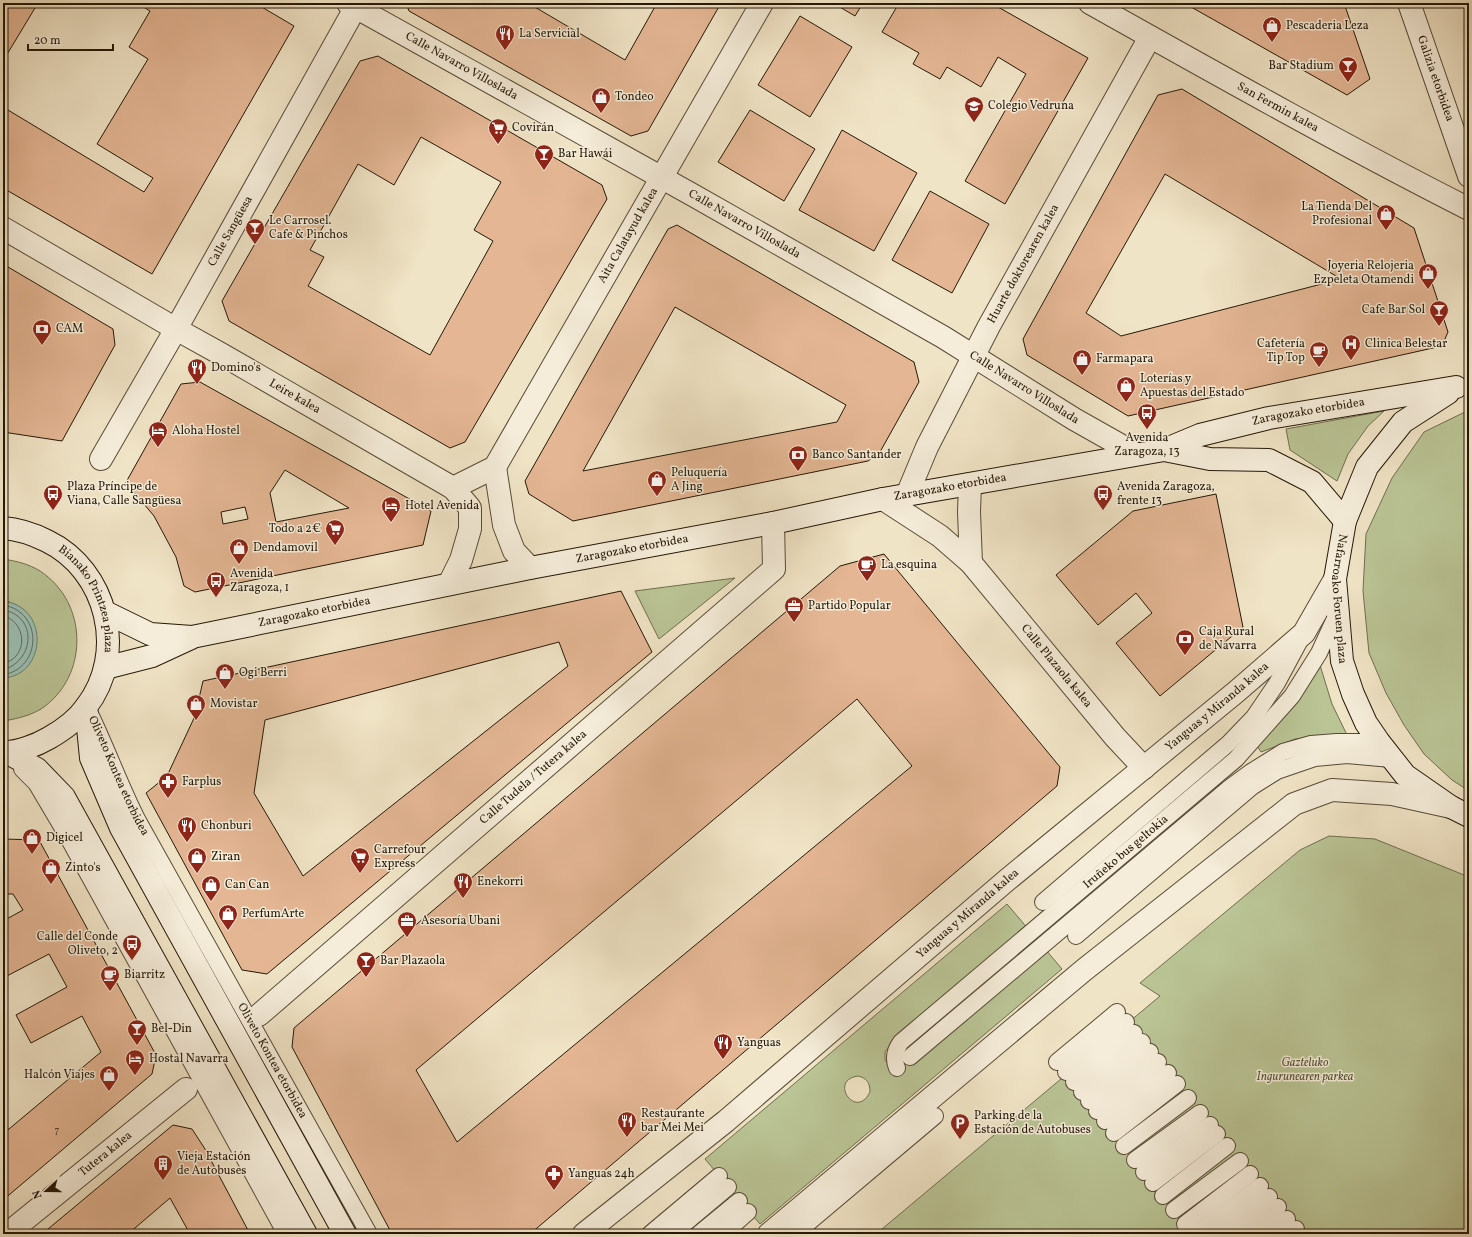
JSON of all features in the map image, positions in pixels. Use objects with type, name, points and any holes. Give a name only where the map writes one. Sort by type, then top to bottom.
[{"type":"street","name":"Aita Calatayud kalea","points":[[495,467],[762,3]]},
{"type":"street","name":"San Fermin kalea","points":[[1090,3],[1150,37],[1469,209]]},
{"type":"street","name":"Galizia etorbidea","points":[[1409,3],[1469,176]]},
{"type":"street","name":"Calle Navarro Villoslada","points":[[354,4],[930,329],[1074,419],[1136,454]]},
{"type":"street","name":"Calle Sangüesa","points":[[101,458],[176,329],[354,4]]},
{"type":"street","name":"Huarte doktorearen kalea","points":[[907,495],[927,447],[973,355],[1150,37]]},
{"type":"street","name":"Leire kalea","points":[[3,228],[454,488],[470,508],[470,529],[461,560],[449,584]]},
{"type":"street","name":"Zaragozako etorbidea","points":[[105,612],[150,634],[192,637],[530,568],[773,523],[882,499],[1164,450],[1200,435],[1269,418],[1463,386]]},
{"type":"street","name":"Nafarroako Foruen plaza","points":[[1460,811],[1405,775],[1385,751],[1366,723],[1353,694],[1342,661],[1335,579],[1345,521],[1368,467],[1403,422],[1463,386]]},
{"type":"street","name":"Zaragozako etorbidea","points":[[1164,450],[1210,459],[1270,460],[1312,482],[1345,521]]},
{"type":"street","points":[[454,488],[495,467],[504,525],[514,551],[530,568]]},
{"type":"street","points":[[970,484],[969,512],[971,563]]},
{"type":"street","name":"Calle Plazaola kalea","points":[[882,499],[940,536],[971,563],[1115,737],[1144,768]]},
{"type":"street","name":"Calle Tudela / Tutera kalea","points":[[259,1015],[774,569],[773,523]]},
{"type":"street","name":"Bianako Printzea plaza","points":[[3,528],[32,534],[57,546],[79,564],[95,586],[105,612],[108,640],[105,668],[97,689],[86,707],[64,730],[37,745],[5,752]]},
{"type":"street","name":"Yanguas y Miranda kalea","points":[[584,1234],[732,1116],[1007,880],[1236,692],[1304,633],[1335,579]]},
{"type":"street","points":[[105,668],[152,656],[192,637]]},
{"type":"street","name":"Oliveto Kontea etorbidea","points":[[86,707],[91,758],[118,821],[346,1233]]},
{"type":"street","points":[[5,752],[37,769],[64,797],[306,1234]]},
{"type":"street","points":[[769,1234],[1084,970],[1294,804],[1332,790],[1392,794],[1460,811]]},
{"type":"street","name":"Tutera kalea","points":[[8,1234],[186,1089]]},
{"type":"lane","name":"Iruñeko bus geltokia","points":[[897,1068],[894,1060],[896,1049],[901,1042],[1236,759],[1292,696],[1320,654],[1337,614]]},
{"type":"lane","points":[[1043,902],[1229,743],[1254,717],[1278,683],[1304,633]]},
{"type":"lane","name":"Oliveto Kontea etorbidea","points":[[86,707],[111,759],[127,800],[138,821],[369,1234]]},
{"type":"lane","name":"Iruñeko bus geltokia","points":[[910,1057],[1222,794],[1251,772],[1283,752],[1311,744],[1337,742],[1385,751]]},
{"type":"lane","points":[[1076,936],[1253,786],[1277,771],[1315,758],[1385,751]]},
{"type":"lane","points":[[5,752],[36,783],[52,810],[286,1234]]},
{"type":"lane","points":[[1085,1097],[1146,1048]]},
{"type":"lane","points":[[1085,1097],[1146,1048]]},
{"type":"lane","points":[[1085,1097],[1146,1048]]},
{"type":"lane","points":[[1085,1097],[1146,1048]]},
{"type":"lane","points":[[1124,1146],[1188,1098]]},
{"type":"lane","points":[[763,1234],[923,1101]]},
{"type":"lane","points":[[795,1234],[935,1116]]},
{"type":"lane","points":[[1214,1129],[1144,1172],[1214,1129]]},
{"type":"lane","points":[[1163,1196],[1214,1129]]},
{"type":"lane","points":[[1174,1210],[1240,1161]]},
{"type":"lane","points":[[650,1234],[723,1181],[672,1234]]},
{"type":"lane","points":[[699,1234],[744,1207],[723,1234]]},
{"type":"lane","points":[[1191,1229],[1276,1207]]},
{"type":"lane","points":[[1220,1234],[1276,1207]]},
{"type":"lane","points":[[1242,1234],[1276,1207]]},
{"type":"lane","points":[[1267,1234],[1276,1207]]},
{"type":"green space","points":[[1469,410],[1469,791],[1452,780],[1424,754],[1404,725],[1386,693],[1369,653],[1363,591],[1366,534],[1392,478],[1424,432]]},
{"type":"green space","points":[[1384,411],[1368,426],[1348,454],[1337,481],[1290,450],[1286,429]]},
{"type":"green space","points":[[3,559],[31,566],[40,571],[56,585],[68,602],[75,620],[77,640],[75,660],[68,678],[57,695],[41,709],[22,717],[3,721],[3,678],[6,678],[10,602],[3,601]]},
{"type":"green space","points":[[735,578],[659,639],[635,591]]},
{"type":"green space","points":[[1319,662],[1332,704],[1348,737],[1331,735],[1295,739],[1261,752],[1256,744]]},
{"type":"green space","name":"Gazteluko Ingurunearen parkea","points":[[1329,836],[1375,839],[1469,877],[1469,1234],[876,1234],[1160,996],[1140,983],[1300,850]]},
{"type":"green space","points":[[1007,904],[1062,969],[760,1224],[705,1159]],"holes":[[[945,1012],[948,1016],[929,1033],[926,1030]],[[893,1043],[906,1046],[909,1049],[908,1062],[902,1068],[890,1066],[885,1060],[885,1052]],[[858,1076],[867,1081],[870,1092],[864,1100],[858,1102],[852,1101],[848,1096],[845,1090],[845,1084],[849,1079]]]},
{"type":"water","points":[[3,601],[19,606],[29,615],[35,627],[37,641],[35,654],[28,666],[17,674],[3,678]]},
{"type":"building","points":[[3,3],[38,3],[3,61]]},
{"type":"building","points":[[137,3],[255,3],[294,26],[152,274],[3,188],[3,107],[144,192],[153,178],[97,144],[148,59],[129,47],[150,11]]},
{"type":"building","points":[[406,3],[528,3],[625,60],[657,3],[721,3],[648,131],[631,136],[409,11]]},
{"type":"building","points":[[833,3],[863,3],[855,16]]},
{"type":"building","points":[[899,3],[991,3],[1088,58],[1005,204],[965,181],[1026,74],[998,57],[981,87],[947,67],[940,79],[913,64],[919,53],[882,32]]},
{"type":"building","points":[[1184,3],[1344,3],[1370,79],[1347,95]]},
{"type":"building","points":[[800,16],[852,47],[810,117],[758,85]]},
{"type":"building","points":[[378,56],[602,185],[607,199],[465,442],[450,448],[229,321],[222,301],[360,61]],"holes":[[[421,137],[501,182],[474,230],[493,241],[430,355],[308,286],[324,257],[310,250],[358,164],[394,185]]]},
{"type":"building","points":[[1182,89],[1414,228],[1448,332],[1442,346],[1128,416],[1027,355],[1023,339],[1158,95]],"holes":[[[1165,174],[1341,279],[1121,336],[1086,313]]]},
{"type":"building","points":[[750,110],[815,149],[784,201],[718,162]]},
{"type":"building","points":[[842,130],[917,173],[874,251],[799,210]]},
{"type":"building","points":[[930,191],[989,224],[952,293],[892,260]]},
{"type":"building","points":[[677,225],[914,362],[919,382],[880,452],[868,461],[573,521],[529,494],[525,481],[668,229]],"holes":[[[675,307],[846,405],[837,422],[583,471]]]},
{"type":"building","points":[[3,264],[113,329],[115,345],[62,441],[3,432]]},
{"type":"building","points":[[200,382],[431,511],[423,545],[195,592],[184,586],[176,557],[154,516],[133,491],[125,484],[181,384]],"holes":[[[285,470],[349,508],[276,522],[270,493]],[[245,507],[248,519],[223,524],[221,512]]]},
{"type":"building","points":[[1216,494],[1243,627],[1160,696],[1116,643],[1152,613],[1136,593],[1098,625],[1056,575],[1133,511]]},
{"type":"building","points":[[884,554],[1060,767],[1057,786],[530,1234],[442,1234],[416,1232],[392,1234],[292,1047],[294,1028],[840,566]],"holes":[[[857,699],[912,766],[457,1142],[416,1070]]]},
{"type":"building","points":[[621,591],[652,652],[267,974],[242,970],[146,793],[167,776],[195,716],[203,681]],"holes":[[[559,642],[568,666],[303,876],[254,793],[265,720]]]},
{"type":"building","points":[[3,839],[39,840],[156,1055],[152,1074],[3,1200],[3,1134],[101,1052],[82,1016],[31,1043],[16,1015],[67,987],[49,954],[3,978],[3,921],[23,910],[13,894],[3,894]]},
{"type":"building","name":"Vieja Estación de Autobuses","points":[[173,1125],[192,1129],[205,1149],[250,1234],[190,1234],[170,1198],[128,1234],[42,1234]]},
{"type":"place","name":"Pescaderia Leza","points":[[1272,43]]},
{"type":"place","name":"La Servicial","points":[[505,51]]},
{"type":"place","name":"Bar Stadium","points":[[1348,83]]},
{"type":"place","name":"Tondeo","points":[[601,114]]},
{"type":"place","name":"Colegio Vedruna","points":[[974,123]]},
{"type":"place","name":"Covirán","points":[[498,145]]},
{"type":"place","name":"Bar Hawái","points":[[544,171]]},
{"type":"place","name":"La Tienda Del Profesional","points":[[1386,231]]},
{"type":"place","name":"Le Carrosel. Cafe & Pinchos","points":[[255,245]]},
{"type":"place","name":"Joyeria Relojeria Ezpeleta Otamendi","points":[[1428,290]]},
{"type":"place","name":"Cafe Bar Sol","points":[[1439,327]]},
{"type":"place","name":"CAM","points":[[42,346]]},
{"type":"place","name":"Clinica Belestar","points":[[1351,361]]},
{"type":"place","name":"Cafetería Tip Top","points":[[1319,368]]},
{"type":"place","name":"Farmapara","points":[[1082,376]]},
{"type":"place","name":"Domino's","points":[[197,385]]},
{"type":"place","name":"Loterías y Apuestas del Estado","points":[[1126,403]]},
{"type":"place","name":"Avenida Zaragoza, 13","points":[[1147,430]]},
{"type":"place","name":"Aloha Hostel","points":[[158,448]]},
{"type":"place","name":"Banco Santander","points":[[798,472]]},
{"type":"place","name":"Peluquería A Jing","points":[[657,497]]},
{"type":"place","name":"Plaza Príncipe de Viana, Calle Sangüesa","points":[[53,511]]},
{"type":"place","name":"Avenida Zaragoza, frente 13","points":[[1103,511]]},
{"type":"place","name":"Hotel Avenida","points":[[391,523]]},
{"type":"place","name":"Todo a 2€","points":[[335,546]]},
{"type":"place","name":"Dendamovil","points":[[239,565]]},
{"type":"place","name":"La esquina","points":[[867,582]]},
{"type":"place","name":"Avenida Zaragoza, 1","points":[[216,598]]},
{"type":"place","name":"Partido Popular","points":[[794,623]]},
{"type":"place","name":"Caja Rural de Navarra","points":[[1185,656]]},
{"type":"place","name":"Ogi Berri","points":[[225,690]]},
{"type":"place","name":"Movistar","points":[[196,721]]},
{"type":"place","name":"Farplus","points":[[168,799]]},
{"type":"place","name":"Chonburi","points":[[187,843]]},
{"type":"place","name":"Digicel","points":[[32,855]]},
{"type":"place","name":"Ziran","points":[[197,874]]},
{"type":"place","name":"Carrefour Express","points":[[360,874]]},
{"type":"place","name":"Zinto's","points":[[51,885]]},
{"type":"place","name":"Enekorri","points":[[463,899]]},
{"type":"place","name":"Can Can","points":[[211,902]]},
{"type":"place","name":"PerfumArte","points":[[228,931]]},
{"type":"place","name":"Asesoría Ubani","points":[[407,938]]},
{"type":"place","name":"Calle del Conde Oliveto, 2","points":[[132,961]]},
{"type":"place","name":"Bar Plazaola","points":[[366,978]]},
{"type":"place","name":"Biarritz","points":[[110,992]]},
{"type":"place","name":"Bel-Din","points":[[137,1046]]},
{"type":"place","name":"Yanguas","points":[[723,1060]]},
{"type":"place","name":"Hostal Navarra","points":[[135,1076]]},
{"type":"place","name":"Halcón Viajes","points":[[109,1092]]},
{"type":"place","name":"Restaurante bar Mei Mei","points":[[627,1138]]},
{"type":"place","name":"Parking de la Estación de Autobuses","points":[[960,1140]]},
{"type":"place","name":"Vieja Estación de Autobuses","points":[[163,1181]]},
{"type":"place","name":"Yanguas 24h","points":[[554,1191]]}]
